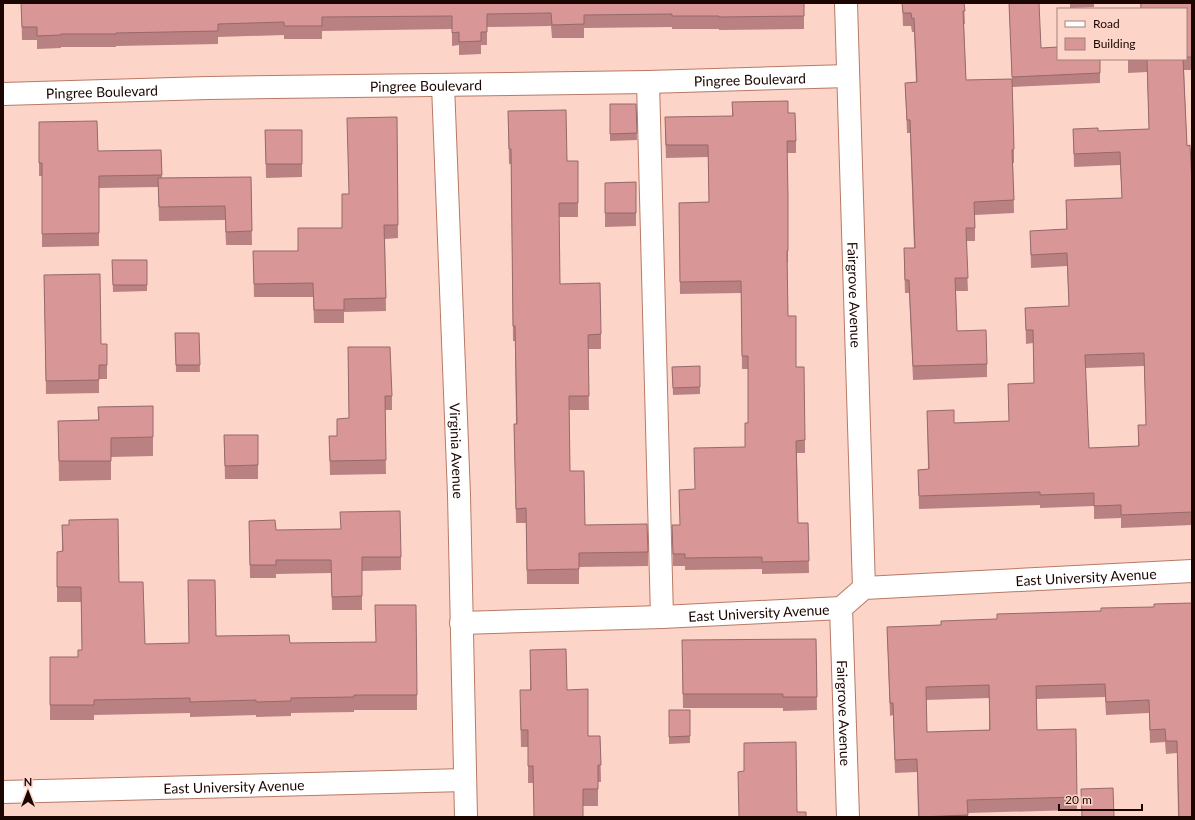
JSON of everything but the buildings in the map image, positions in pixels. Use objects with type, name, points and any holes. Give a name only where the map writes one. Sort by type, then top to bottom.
[{"type":"street","name":"Fairgrove Avenue","points":[[846,3],[864,588]]},
{"type":"street","name":"Pingree Boulevard","points":[[3,94],[208,88],[648,82],[848,76]]},
{"type":"street","points":[[648,82],[662,617]]},
{"type":"street","name":"Virginia Avenue","points":[[443,85],[459,495],[466,817]]},
{"type":"street","name":"East University Avenue","points":[[461,623],[662,617],[841,608],[864,588],[1192,571]]},
{"type":"street","name":"Fairgrove Avenue","points":[[841,608],[848,817]]},
{"type":"street","name":"East University Avenue","points":[[3,792],[465,780]]}]
